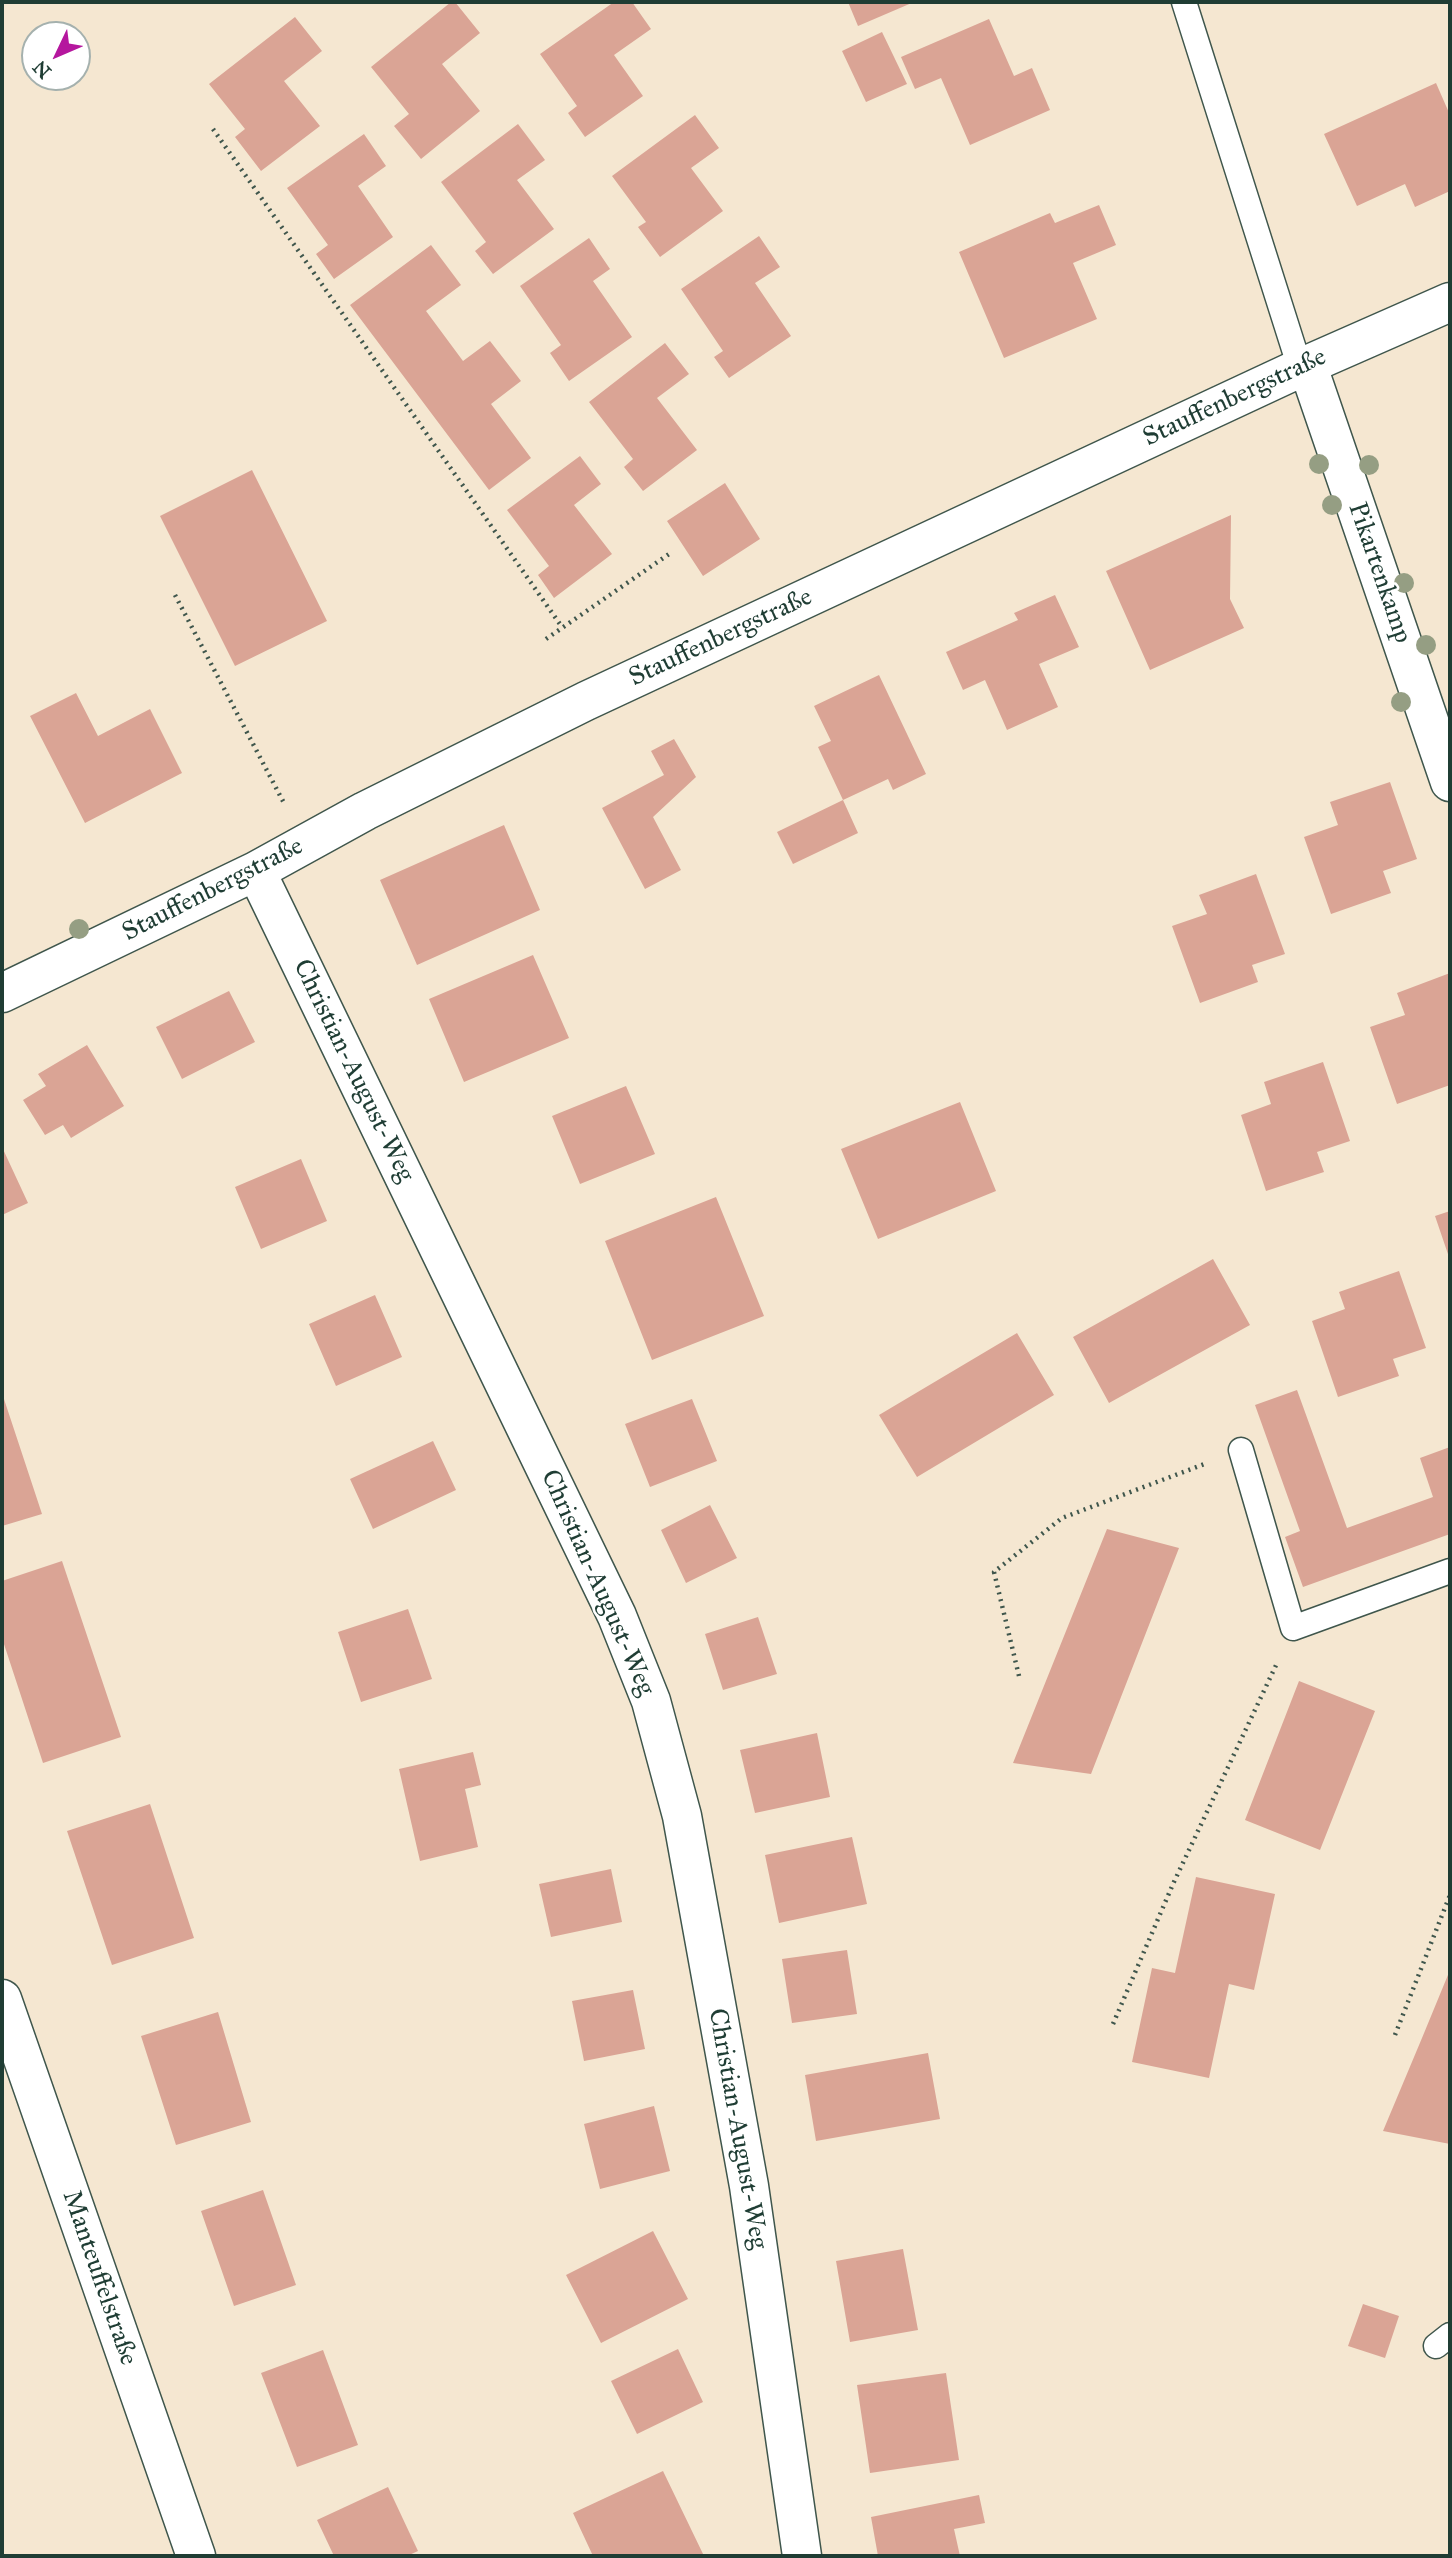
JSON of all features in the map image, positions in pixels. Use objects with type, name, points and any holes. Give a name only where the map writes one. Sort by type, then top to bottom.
[{"type":"street","name":"Stauffenbergstraße","points":[[2,993],[256,871],[365,811],[586,701],[1304,366],[1450,302]]},
{"type":"street","name":"Pikartenkamp","points":[[1304,366],[1450,782]]},
{"type":"street","name":"Christian-August-Weg","points":[[256,871],[617,1616],[651,1701],[682,1816],[749,2186],[802,2556]]},
{"type":"street","name":"Manteuffelstraße","points":[[2,1999],[196,2556]]},
{"type":"lane","points":[[1184,2],[1210,73],[1304,366]]},
{"type":"lane","points":[[1241,1450],[1293,1628],[1450,1571]]},
{"type":"path","points":[[213,129],[562,627]]},
{"type":"path","points":[[546,639],[672,552]]},
{"type":"path","points":[[175,595],[289,814]]},
{"type":"path","points":[[1019,1676],[994,1572],[1062,1518],[1241,1450]]},
{"type":"path","points":[[1114,2024],[1173,1884],[1293,1628]]},
{"type":"path","points":[[1395,2035],[1450,1895]]},
{"type":"building","points":[[451,2],[455,2],[480,33],[442,64],[480,111],[421,159],[394,126],[409,114],[371,67]]},
{"type":"building","points":[[614,2],[632,2],[651,29],[614,55],[643,96],[585,137],[568,113],[577,106],[540,54]]},
{"type":"building","points":[[848,2],[914,2],[858,26]]},
{"type":"building","points":[[295,17],[322,51],[284,81],[320,126],[261,171],[235,137],[245,129],[209,84]]},
{"type":"building","points":[[989,19],[1014,76],[1032,68],[1050,110],[970,145],[941,78],[915,89],[901,57]]},
{"type":"building","points":[[882,32],[907,84],[866,102],[842,51]]},
{"type":"building","points":[[1436,83],[1450,115],[1450,191],[1415,207],[1405,184],[1357,206],[1324,134]]},
{"type":"building","points":[[695,115],[719,148],[691,168],[723,211],[660,257],[638,227],[646,222],[612,176]]},
{"type":"building","points":[[518,124],[545,160],[517,180],[554,229],[493,274],[475,251],[486,242],[441,182]]},
{"type":"building","points":[[364,134],[386,166],[358,186],[393,237],[334,279],[316,254],[328,245],[287,188]]},
{"type":"building","points":[[1099,205],[1116,245],[1073,263],[1097,319],[1004,358],[959,252],[1050,213],[1055,223]]},
{"type":"building","points":[[759,236],[780,267],[755,283],[791,336],[729,378],[714,357],[723,351],[681,289]]},
{"type":"building","points":[[589,238],[610,269],[593,281],[632,337],[569,381],[550,353],[561,345],[520,286]]},
{"type":"building","points":[[431,245],[461,285],[426,311],[463,361],[490,341],[521,381],[491,404],[531,458],[489,490],[350,305]]},
{"type":"building","points":[[665,343],[689,374],[657,398],[697,450],[643,491],[624,467],[633,459],[589,402]]},
{"type":"building","points":[[580,456],[601,484],[574,505],[612,554],[554,598],[538,575],[549,566],[507,510]]},
{"type":"building","points":[[252,470],[327,621],[235,666],[160,516]]},
{"type":"building","points":[[725,483],[760,539],[703,576],[667,521]]},
{"type":"building","points":[[1231,515],[1230,599],[1244,628],[1150,670],[1106,571]]},
{"type":"building","points":[[1055,595],[1079,647],[1039,664],[1058,707],[1007,730],[985,680],[963,690],[946,652],[1018,620],[1014,613]]},
{"type":"building","points":[[879,675],[926,774],[893,790],[888,779],[843,800],[818,747],[831,741],[814,706]]},
{"type":"building","points":[[76,693],[98,736],[150,709],[182,773],[85,823],[30,716]]},
{"type":"building","points":[[674,739],[696,777],[653,817],[681,870],[645,889],[602,808],[664,775],[651,751]]},
{"type":"building","points":[[1390,782],[1417,859],[1383,871],[1391,893],[1331,914],[1304,837],[1338,825],[1330,802]]},
{"type":"building","points":[[843,800],[858,833],[793,864],[777,832]]},
{"type":"building","points":[[504,825],[540,910],[417,965],[380,880]]},
{"type":"building","points":[[1256,874],[1285,954],[1252,965],[1258,982],[1200,1003],[1172,926],[1207,914],[1199,895]]},
{"type":"building","points":[[533,955],[569,1038],[464,1082],[429,999]]},
{"type":"building","points":[[1450,973],[1450,1085],[1397,1104],[1370,1027],[1405,1015],[1397,993]]},
{"type":"building","points":[[229,991],[255,1042],[182,1079],[156,1027]]},
{"type":"building","points":[[87,1045],[124,1106],[71,1138],[63,1125],[45,1135],[23,1100],[46,1086],[38,1074]]},
{"type":"building","points":[[1323,1062],[1350,1141],[1317,1152],[1324,1172],[1266,1191],[1241,1115],[1271,1104],[1264,1082]]},
{"type":"building","points":[[626,1086],[655,1154],[580,1184],[552,1116]]},
{"type":"building","points":[[960,1102],[996,1191],[878,1239],[841,1149]]},
{"type":"building","points":[[2,1147],[28,1203],[2,1215]]},
{"type":"building","points":[[301,1159],[327,1221],[261,1249],[235,1187]]},
{"type":"building","points":[[716,1197],[764,1316],[652,1360],[605,1241]]},
{"type":"building","points":[[1450,1211],[1450,1260],[1435,1216]]},
{"type":"building","points":[[1213,1259],[1250,1325],[1109,1403],[1073,1337]]},
{"type":"building","points":[[1399,1271],[1426,1348],[1393,1359],[1399,1376],[1338,1397],[1312,1321],[1345,1309],[1339,1292]]},
{"type":"building","points":[[375,1295],[402,1357],[336,1386],[309,1324]]},
{"type":"building","points":[[1017,1333],[1054,1395],[917,1477],[879,1415]]},
{"type":"building","points":[[1297,1390],[1347,1528],[1433,1497],[1420,1458],[1450,1447],[1450,1534],[1303,1587],[1285,1537],[1300,1531],[1255,1405]]},
{"type":"building","points":[[2,1393],[42,1514],[2,1526]]},
{"type":"building","points":[[692,1399],[717,1461],[650,1487],[625,1424]]},
{"type":"building","points":[[433,1441],[456,1490],[373,1529],[350,1479]]},
{"type":"building","points":[[710,1505],[737,1558],[686,1583],[661,1530]]},
{"type":"building","points":[[1107,1529],[1179,1548],[1091,1774],[1013,1763]]},
{"type":"building","points":[[62,1561],[121,1737],[43,1763],[2,1638],[2,1581]]},
{"type":"building","points":[[408,1609],[432,1679],[361,1702],[338,1632]]},
{"type":"building","points":[[758,1617],[777,1674],[723,1690],[705,1634]]},
{"type":"building","points":[[1299,1681],[1375,1711],[1320,1850],[1245,1820]]},
{"type":"building","points":[[817,1733],[830,1797],[755,1813],[740,1750]]},
{"type":"building","points":[[473,1752],[481,1785],[465,1789],[478,1847],[420,1861],[399,1769]]},
{"type":"building","points":[[150,1804],[194,1938],[112,1965],[67,1831]]},
{"type":"building","points":[[852,1837],[867,1904],[779,1923],[765,1855]]},
{"type":"building","points":[[611,1869],[622,1922],[551,1937],[539,1884]]},
{"type":"building","points":[[1196,1877],[1275,1894],[1254,1990],[1229,1984],[1209,2078],[1132,2062],[1152,1968],[1175,1973]]},
{"type":"building","points":[[847,1950],[857,2014],[792,2023],[782,1959]]},
{"type":"building","points":[[1450,1970],[1450,2144],[1383,2131],[1422,2038]]},
{"type":"building","points":[[633,1990],[645,2049],[584,2061],[572,2001]]},
{"type":"building","points":[[218,2012],[251,2122],[176,2145],[141,2036]]},
{"type":"building","points":[[928,2053],[940,2119],[816,2141],[805,2075]]},
{"type":"building","points":[[654,2106],[670,2171],[600,2189],[584,2124]]},
{"type":"building","points":[[263,2190],[296,2285],[234,2306],[201,2211]]},
{"type":"building","points":[[653,2231],[688,2299],[601,2343],[566,2275]]},
{"type":"building","points":[[903,2249],[918,2330],[850,2342],[836,2261]]},
{"type":"building","points":[[1363,2304],[1399,2316],[1385,2358],[1348,2346]]},
{"type":"building","points":[[678,2349],[703,2402],[637,2434],[611,2381]]},
{"type":"building","points":[[323,2350],[358,2445],[297,2467],[261,2373]]},
{"type":"building","points":[[946,2373],[959,2460],[870,2473],[857,2385]]},
{"type":"building","points":[[663,2471],[704,2556],[593,2556],[573,2513]]},
{"type":"building","points":[[388,2487],[418,2551],[407,2556],[334,2556],[317,2520]]},
{"type":"building","points":[[979,2495],[985,2523],[954,2529],[960,2556],[878,2556],[871,2517]]}]
